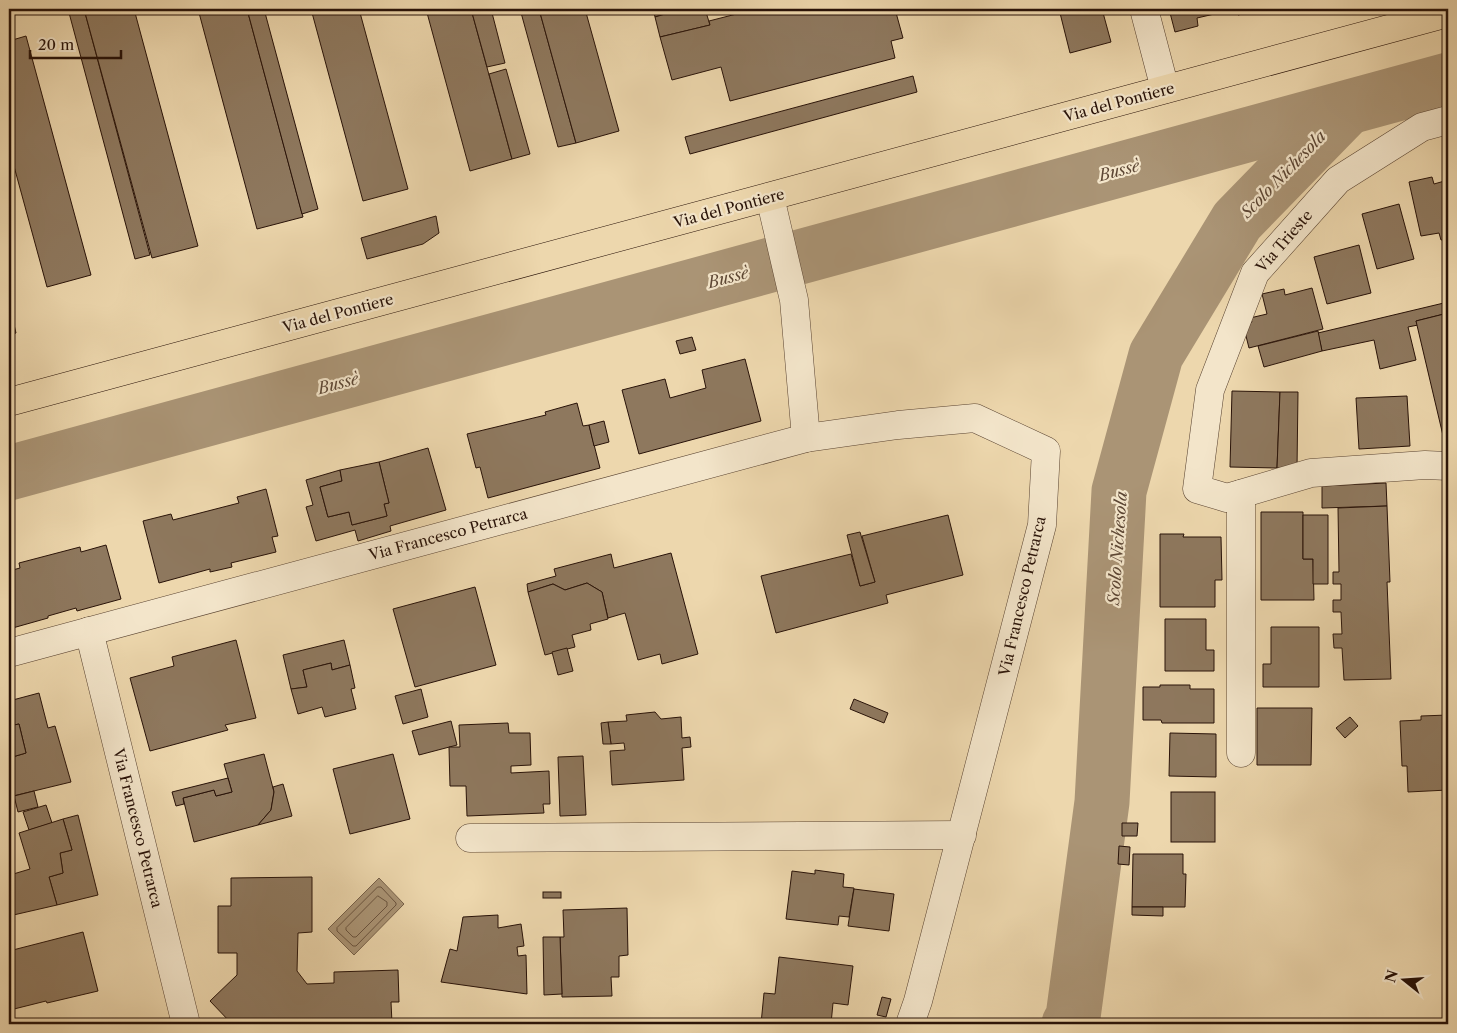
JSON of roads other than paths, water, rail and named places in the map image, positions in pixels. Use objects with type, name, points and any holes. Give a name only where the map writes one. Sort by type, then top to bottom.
[{"type":"main road","name":"Via del Pontiere","points":[[9,402],[1448,13]]},
{"type":"street","points":[[1144,9],[1165,89]]},
{"type":"street","name":"Via Trieste","points":[[1241,494],[1227,498],[1197,489],[1210,390],[1256,273],[1338,180],[1422,127],[1448,120]]},
{"type":"street","points":[[770,197],[794,300],[806,438]]},
{"type":"street","name":"Via Francesco Petrarca","points":[[9,653],[806,438],[898,425],[975,418],[1046,451],[1042,525],[962,835],[918,1001],[910,1024]]},
{"type":"street","points":[[1242,753],[1241,494],[1311,473],[1425,465],[1448,466]]},
{"type":"street","name":"Via Francesco Petrarca","points":[[90,631],[186,1024]]},
{"type":"street","points":[[470,838],[962,835]]},
{"type":"water","points":[[1448,58],[1448,98],[1370,119],[1321,136],[1310,96]]},
{"type":"water","points":[[379,878],[404,904],[354,955],[328,929]]},
{"type":"waterway","name":"Bussè","points":[[9,473],[1448,80]]},
{"type":"waterway","name":"Scolo Nichesola","points":[[1069,1024],[1073,1017],[1102,802],[1119,491],[1156,355],[1237,221],[1345,110]]}]
